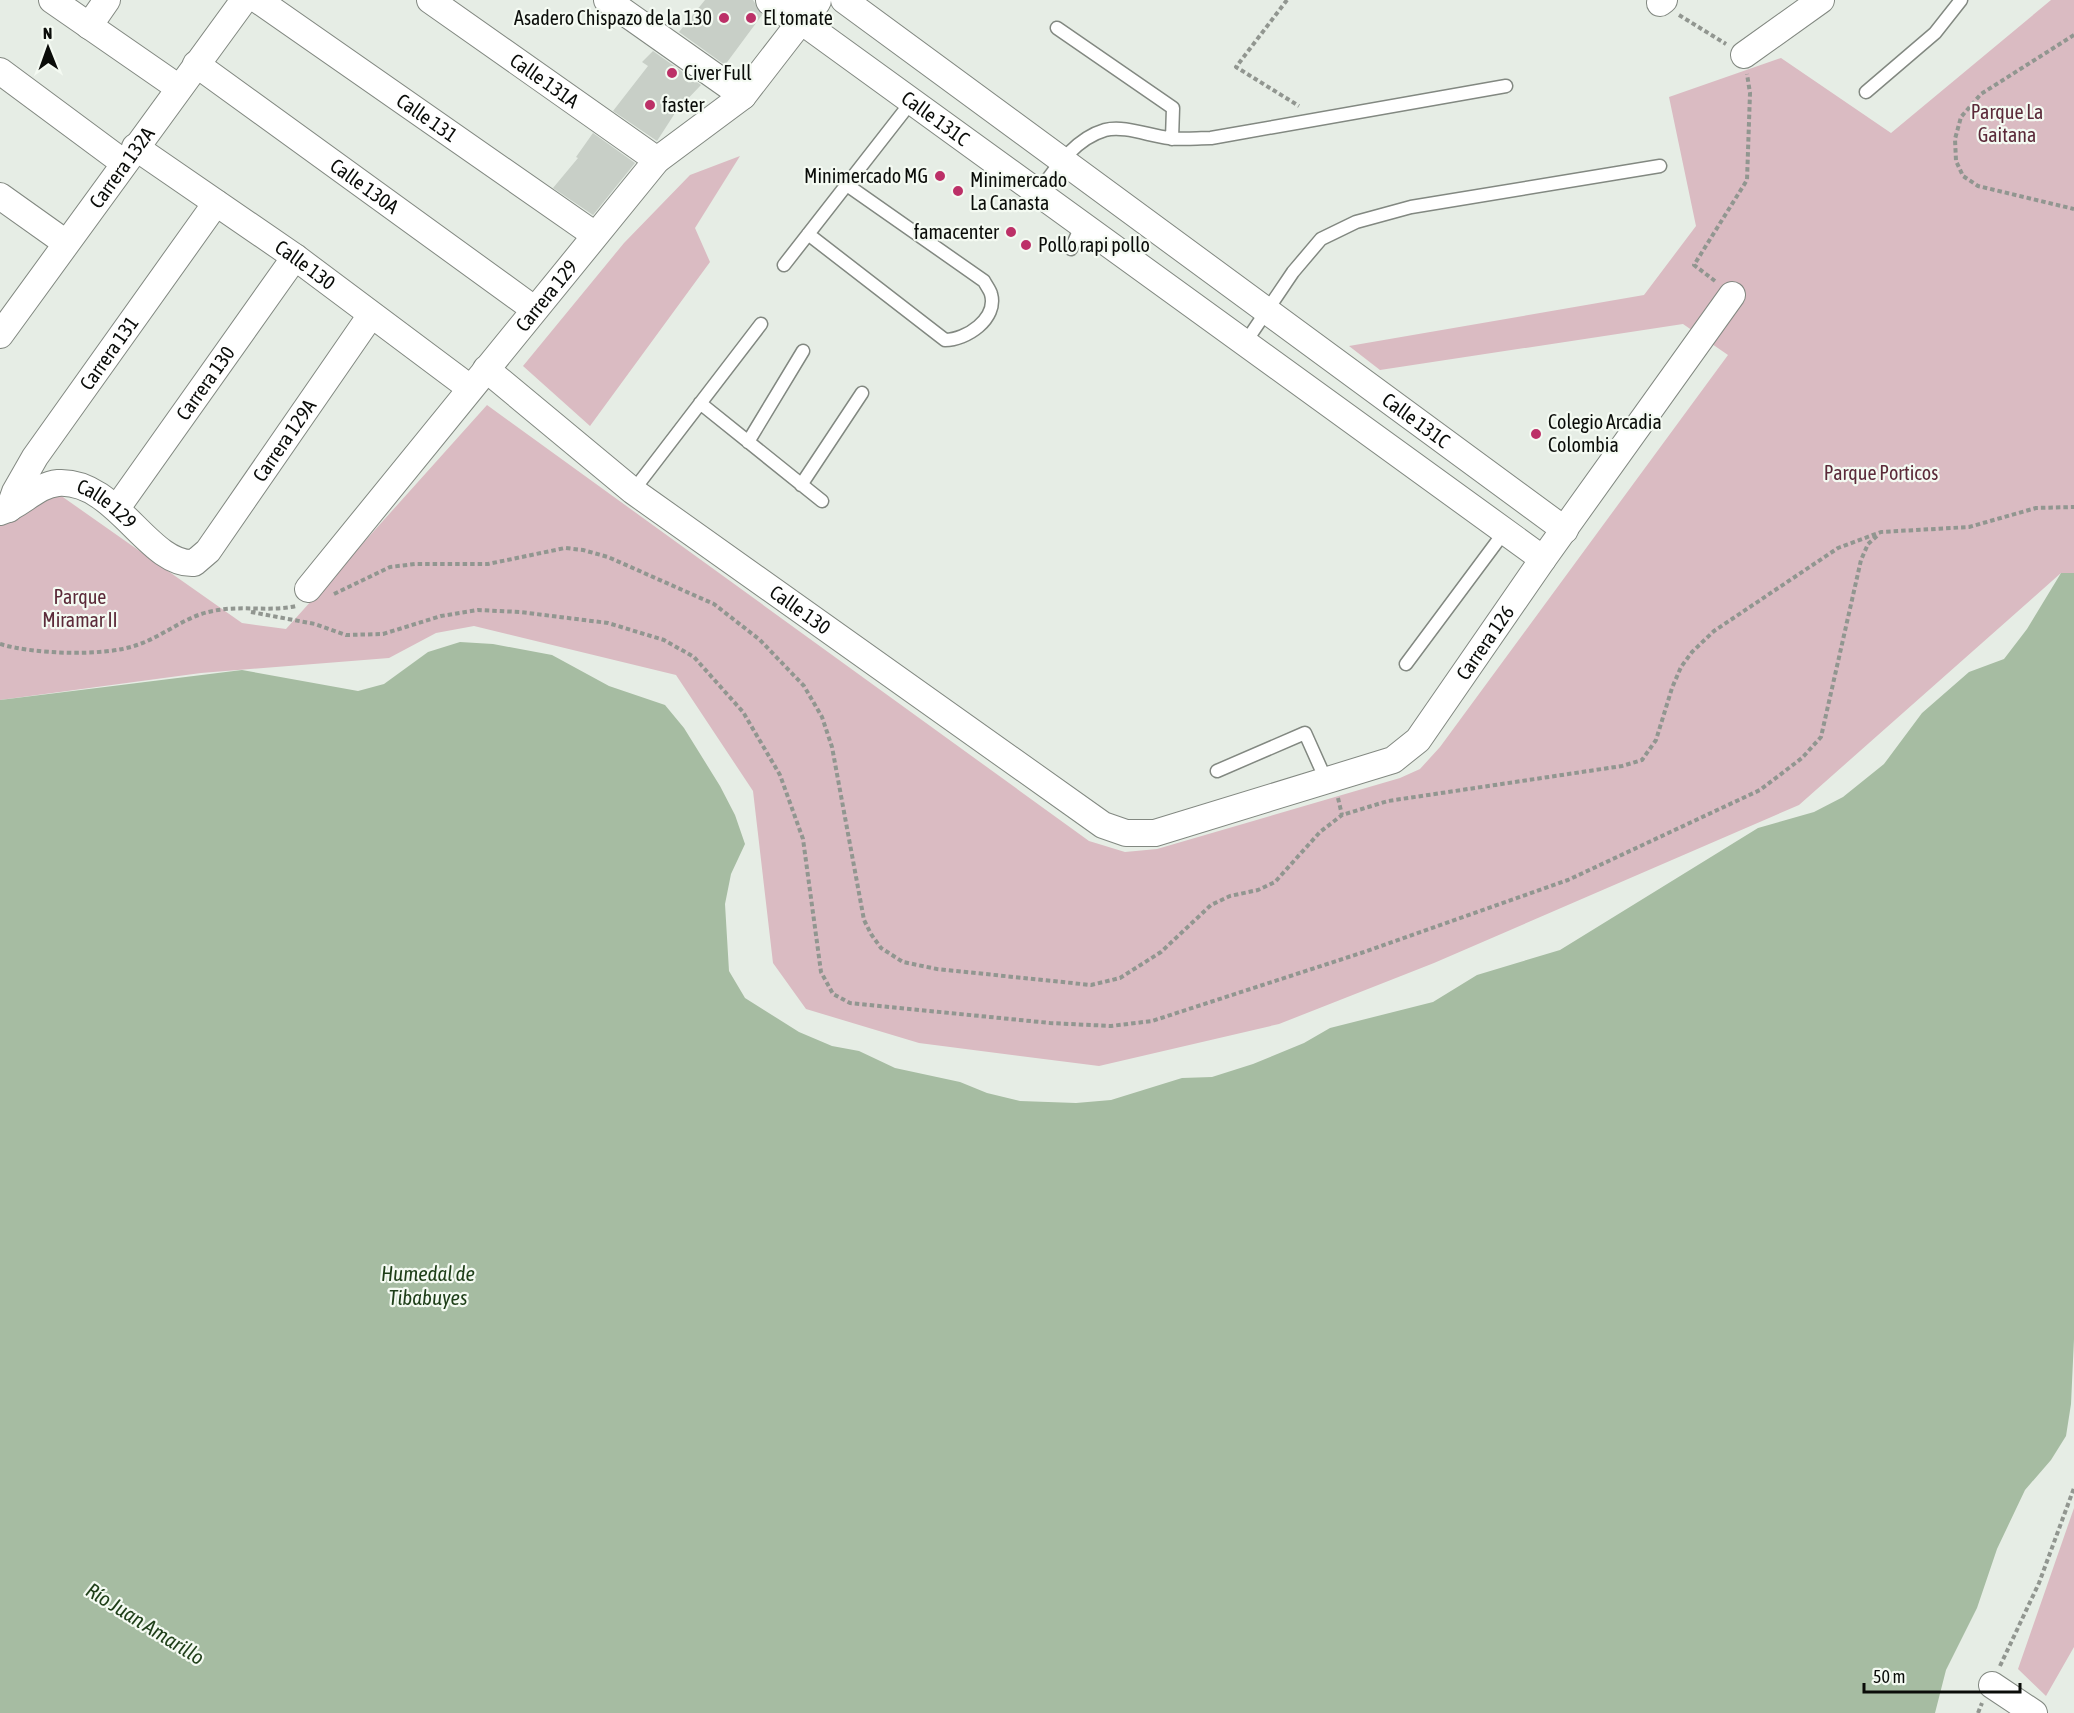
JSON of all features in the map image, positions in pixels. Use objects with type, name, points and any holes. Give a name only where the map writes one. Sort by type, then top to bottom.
[{"type":"street","points":[[52,0],[179,88]]},
{"type":"street","points":[[89,26],[107,0]]},
{"type":"street","name":"Carrera 132A","points":[[3,323],[66,243],[244,0]]},
{"type":"street","name":"Calle 131","points":[[258,0],[595,235]]},
{"type":"street","name":"Calle 131A","points":[[430,0],[657,160]]},
{"type":"street","points":[[607,0],[743,96]]},
{"type":"street","points":[[772,0],[808,10]]},
{"type":"street","name":"Calle 131C","points":[[844,0],[1565,530]]},
{"type":"street","points":[[1744,56],[1821,0]]},
{"type":"street","name":"Carrera 129","points":[[308,589],[657,160],[743,96],[808,10]]},
{"type":"street","name":"Calle 131C","points":[[808,10],[912,101],[1543,559]]},
{"type":"street","name":"Calle 130A","points":[[196,64],[534,309]]},
{"type":"street","name":"Calle 130","points":[[0,71],[130,155],[216,202],[295,257],[371,315],[478,379],[1104,825],[1126,833]]},
{"type":"street","points":[[0,196],[66,243]]},
{"type":"street","name":"Carrera 131","points":[[5,510],[35,457],[216,202]]},
{"type":"street","name":"Carrera 130","points":[[117,508],[295,257]]},
{"type":"street","name":"Carrera 126","points":[[1126,833],[1155,833],[1394,760],[1418,740],[1543,559],[1732,295]]},
{"type":"street","name":"Carrera 129A","points":[[194,563],[208,551],[371,315]]},
{"type":"street","name":"Calle 129","points":[[5,510],[45,486],[59,483],[82,488],[117,508],[158,549],[174,560],[194,563]]},
{"type":"street","points":[[1992,1684],[2034,1713]]},
{"type":"lane","points":[[1866,92],[1935,33],[1961,0]]},
{"type":"lane","points":[[1057,28],[1173,108],[1172,139]]},
{"type":"lane","points":[[1038,193],[1061,159],[1089,138],[1105,130],[1119,129],[1172,139],[1211,138],[1506,86]]},
{"type":"lane","points":[[784,266],[912,101]]},
{"type":"lane","points":[[1245,343],[1293,272],[1321,240],[1356,222],[1411,207],[1660,166]]},
{"type":"lane","points":[[808,234],[945,340],[958,340],[974,331],[990,310],[992,295],[984,281],[847,185]]},
{"type":"lane","points":[[1071,249],[1082,224]]},
{"type":"lane","points":[[633,491],[761,324]]},
{"type":"lane","points":[[748,442],[803,351]]},
{"type":"lane","points":[[801,484],[862,393]]},
{"type":"lane","points":[[700,403],[822,501]]},
{"type":"lane","points":[[1406,664],[1505,531]]},
{"type":"lane","points":[[1218,771],[1305,733],[1326,780]]},
{"type":"path","points":[[1287,0],[1236,67],[1321,119]]},
{"type":"path","points":[[1662,2],[1744,56],[1750,93],[1747,180],[1694,265],[1732,295]]},
{"type":"path","points":[[2074,35],[1981,94],[1961,117],[1954,139],[1956,161],[1963,176],[1978,186],[2074,209]]},
{"type":"path","points":[[1881,532],[1969,527],[2036,507],[2074,507]]},
{"type":"path","points":[[1978,1713],[2039,1583],[2074,1488]]},
{"type":"green space","name":"Parque Porticos","points":[[2051,0],[2074,0],[2074,573],[2061,573],[1799,805],[1434,963],[1279,1024],[1099,1066],[919,1043],[806,1009],[773,963],[753,791],[676,675],[474,626],[436,633],[389,658],[201,673],[0,700],[0,526],[50,488],[242,623],[286,629],[487,405],[1089,841],[1125,852],[1157,849],[1400,778],[1420,769],[1440,747],[1728,355],[1683,324],[1380,370],[1349,346],[1644,295],[1696,226],[1669,97],[1781,58],[1891,133]]},
{"type":"green space","points":[[740,156],[695,228],[710,262],[590,426],[523,366],[624,243],[690,175]]},
{"type":"green space","points":[[2074,1508],[2074,1647],[2046,1696],[2018,1669]]},
{"type":"water","name":"Humedal de Tibabuyes","points":[[2061,573],[2074,573],[2074,1339],[2071,1404],[2066,1436],[2051,1460],[2025,1490],[1997,1549],[1977,1608],[1946,1670],[1935,1713],[0,1713],[0,700],[242,670],[358,691],[384,684],[428,652],[460,642],[493,644],[552,655],[609,686],[665,705],[684,728],[720,786],[735,815],[745,844],[731,874],[725,904],[729,971],[745,998],[799,1032],[832,1046],[859,1051],[895,1068],[960,1082],[987,1093],[1020,1101],[1076,1103],[1111,1100],[1182,1078],[1212,1077],[1253,1064],[1304,1043],[1330,1028],[1433,1002],[1477,975],[1560,950],[1758,828],[1814,812],[1843,797],[1884,764],[1922,713],[1969,672],[2004,659],[2027,629]]},
{"type":"building","points":[[705,0],[753,0],[762,15],[725,65],[679,32]]},
{"type":"building","points":[[653,51],[701,85],[677,110],[657,141],[613,111],[648,66],[642,62]]},
{"type":"building","points":[[593,133],[635,163],[593,215],[553,188],[578,158],[576,157]]},
{"type":"place","name":"Asadero Chispazo de la 130","points":[[724,18]]},
{"type":"place","name":"El tomate","points":[[751,18]]},
{"type":"place","name":"Civer Full","points":[[672,73]]},
{"type":"place","name":"faster","points":[[650,105]]},
{"type":"place","name":"Minimercado MG","points":[[940,176]]},
{"type":"place","name":"Minimercado La Canasta","points":[[958,191]]},
{"type":"place","name":"famacenter","points":[[1011,232]]},
{"type":"place","name":"Pollo rapi pollo","points":[[1026,245]]},
{"type":"place","name":"Colegio Arcadia Colombia","points":[[1536,434]]},
{"type":"park label","name":"Parque La Gaitana","points":[[2007,124]]},
{"type":"park label","name":"Parque Miramar II","points":[[80,608]]},
{"type":"water label","name":"Río Juan Amarillo","points":[[145,1624]]}]
